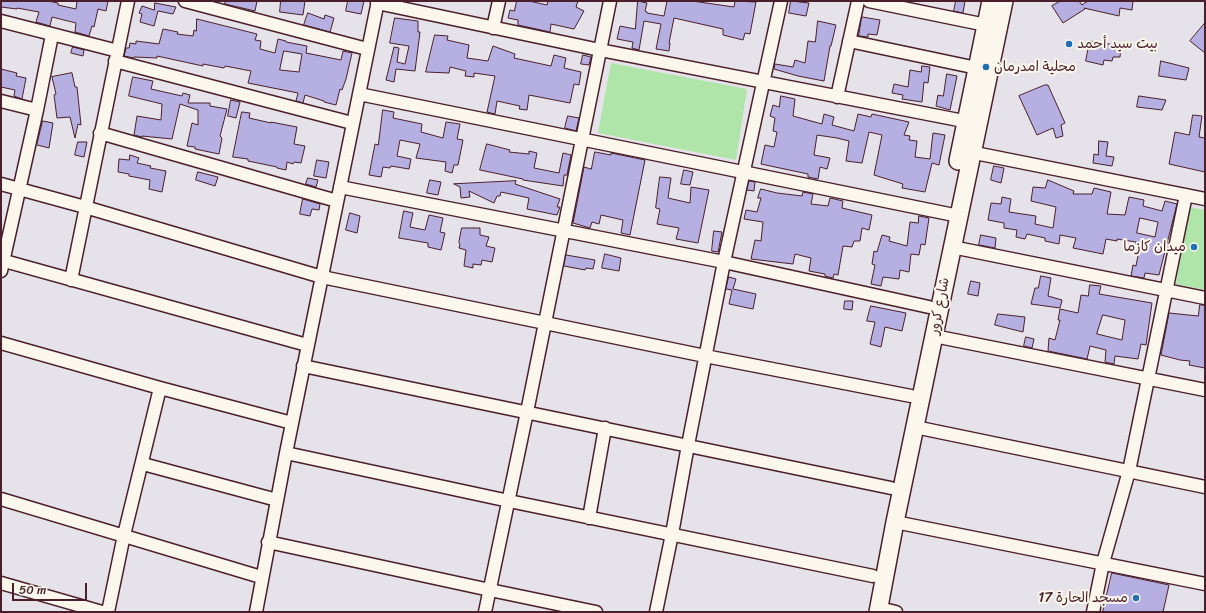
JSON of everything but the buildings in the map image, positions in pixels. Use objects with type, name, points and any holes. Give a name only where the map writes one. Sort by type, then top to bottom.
[{"type":"main road","name":"شارع كرور","points":[[874,611],[873,576],[929,307],[953,215],[989,42],[986,25],[991,1]]},
{"type":"main road","name":"شارع كرور","points":[[972,123],[977,68],[989,42],[1004,1]]},
{"type":"main road","name":"شارع كرور","points":[[874,611],[895,522],[952,247],[953,215]]},
{"type":"street","points":[[71,280],[128,1]]},
{"type":"street","points":[[184,1],[367,49]]},
{"type":"street","points":[[493,28],[500,1]]},
{"type":"street","points":[[485,612],[528,412],[610,1]]},
{"type":"street","points":[[656,612],[724,262],[781,1]]},
{"type":"street","points":[[837,97],[858,1]]},
{"type":"street","points":[[869,1],[926,7],[986,25]]},
{"type":"street","points":[[256,612],[261,577],[307,345],[338,201],[352,123],[377,2],[600,50],[972,123]]},
{"type":"street","points":[[1,21],[52,34],[116,56],[352,123]]},
{"type":"street","points":[[52,34],[20,189],[2,264],[71,280],[307,345]]},
{"type":"street","points":[[849,41],[977,68]]},
{"type":"street","points":[[359,94],[953,215]]},
{"type":"street","points":[[1,100],[37,110]]},
{"type":"street","points":[[100,133],[338,201]]},
{"type":"street","points":[[966,151],[1205,199]]},
{"type":"street","points":[[1,184],[85,207],[322,277],[705,356],[911,396]]},
{"type":"street","points":[[340,187],[724,262],[929,307]]},
{"type":"street","points":[[1093,612],[1103,563],[1128,471],[1186,195]]},
{"type":"street","points":[[952,247],[1205,298]]},
{"type":"street","points":[[934,336],[1205,390]]},
{"type":"street","points":[[1,343],[160,388],[292,422]]},
{"type":"street","points":[[303,366],[891,488]]},
{"type":"street","points":[[108,612],[124,535],[143,464],[160,388]]},
{"type":"street","points":[[915,426],[1205,487]]},
{"type":"street","points":[[589,518],[605,428]]},
{"type":"street","points":[[286,453],[589,518],[873,576]]},
{"type":"street","points":[[143,464],[277,500]]},
{"type":"street","points":[[1,499],[261,577]]},
{"type":"street","points":[[895,522],[1205,584]]},
{"type":"street","points":[[268,542],[596,612]]},
{"type":"street","points":[[1,583],[102,612]]},
{"type":"street","points":[[874,611],[896,612]]},
{"type":"green space","points":[[611,63],[747,89],[736,160],[598,133]]},
{"type":"green space","name":"ميدان كازما","points":[[1189,207],[1205,210],[1205,290],[1176,284]]},
{"type":"place","name":"بيت سيد أحمد","points":[[1069,44]]},
{"type":"place","name":"محلية امدرمان","points":[[986,67]]},
{"type":"place","name":"ميدان كازما","points":[[1194,247]]},
{"type":"place","name":"مسجد الحارة 17","points":[[1136,598]]}]
